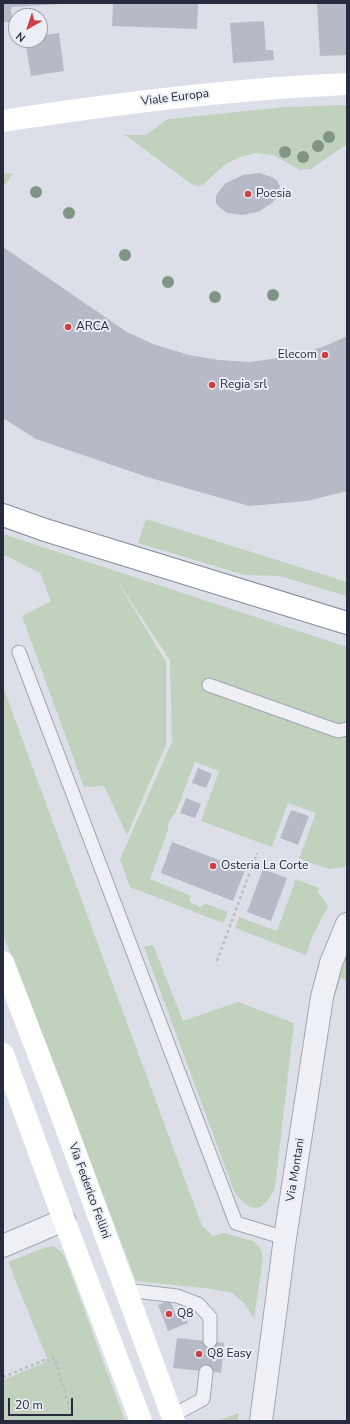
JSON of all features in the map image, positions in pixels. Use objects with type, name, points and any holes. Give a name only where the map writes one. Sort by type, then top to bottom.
[{"type":"main road","name":"Viale Europa","points":[[3,121],[220,92],[347,84]]},
{"type":"main road","points":[[3,515],[44,530],[347,623]]},
{"type":"main road","name":"Via Federico Fellini","points":[[3,962],[56,1100],[173,1418]]},
{"type":"main road","points":[[3,1054],[64,1220],[141,1421]]},
{"type":"street","name":"Via Montani","points":[[261,1421],[285,1238],[322,997],[331,963],[347,924]]},
{"type":"street","points":[[3,1246],[64,1220]]},
{"type":"lane","points":[[19,652],[236,1223],[285,1238]]},
{"type":"lane","points":[[209,685],[338,731],[347,729]]},
{"type":"lane","points":[[126,1290],[177,1296],[198,1304],[210,1316],[210,1341]]},
{"type":"lane","points":[[173,1418],[202,1399],[206,1372]]},
{"type":"path","points":[[217,961],[257,853]]},
{"type":"path","points":[[3,1377],[47,1359],[48,1361],[54,1358],[74,1421]]},
{"type":"green space","points":[[347,105],[347,144],[311,169],[300,170],[273,155],[255,153],[240,157],[226,164],[205,183],[199,186],[193,185],[125,135],[146,135],[168,119],[285,107]]},
{"type":"green space","points":[[13,173],[6,184],[3,183],[3,174]]},
{"type":"green space","points":[[146,519],[347,582],[347,596],[280,576],[245,575],[138,543]]},
{"type":"green space","points":[[3,534],[347,647],[347,862],[345,867],[329,869],[299,859],[316,813],[288,803],[272,847],[201,821],[219,771],[195,762],[175,814],[168,823],[168,830],[150,879],[189,895],[190,902],[200,907],[206,904],[228,912],[223,923],[130,887],[120,859],[172,742],[170,660],[117,581],[166,662],[166,745],[127,835],[104,786],[84,787],[22,616],[51,601],[40,573],[3,554]]},
{"type":"green space","points":[[3,687],[202,1226],[213,1236],[224,1233],[253,1241],[260,1247],[263,1258],[254,1318],[244,1303],[232,1293],[212,1289],[136,1281],[3,934]]},
{"type":"green space","points":[[296,879],[319,888],[318,892],[328,906],[311,940],[306,955],[235,928],[239,917],[277,931]]},
{"type":"green space","points":[[153,945],[183,1021],[238,1002],[294,1023],[275,1187],[271,1196],[262,1206],[257,1208],[246,1204],[234,1191],[144,947]]},
{"type":"green space","points":[[347,946],[347,981],[341,978],[330,1010],[336,973]]},
{"type":"green space","points":[[54,1246],[64,1255],[125,1421],[3,1421],[3,1380],[48,1361],[8,1262],[44,1248]]},
{"type":"green space","points":[[239,1413],[238,1421],[216,1421]]},
{"type":"building","points":[[3,3],[62,3],[11,7],[8,8],[8,22],[3,22]]},
{"type":"building","points":[[113,3],[198,3],[197,29],[112,26]]},
{"type":"building","points":[[317,3],[347,3],[347,55],[320,56]]},
{"type":"building","points":[[264,21],[266,50],[273,50],[274,60],[233,63],[230,23]]},
{"type":"building","points":[[59,33],[64,71],[31,76],[26,48],[48,48],[48,35]]},
{"type":"building","points":[[259,173],[272,177],[280,186],[278,196],[272,203],[258,212],[242,215],[227,213],[219,207],[216,203],[216,196],[226,183],[243,175]]},
{"type":"building","points":[[3,247],[127,332],[153,344],[189,355],[219,360],[249,362],[302,354],[347,336],[347,491],[307,501],[249,506],[147,477],[36,439],[3,418]]},
{"type":"building","points":[[198,768],[212,774],[206,788],[192,783]]},
{"type":"building","points":[[186,798],[201,804],[195,818],[180,813]]},
{"type":"building","points":[[291,810],[309,816],[298,845],[280,838]]},
{"type":"building","points":[[172,842],[245,870],[233,901],[161,873]]},
{"type":"building","points":[[263,869],[287,878],[271,921],[247,912]]},
{"type":"building","name":"Q8","points":[[170,1300],[176,1315],[184,1313],[188,1323],[168,1331],[158,1305]]},
{"type":"building","points":[[177,1338],[224,1343],[221,1373],[173,1368]]},
{"type":"place","name":"Poesia","points":[[248,194]]},
{"type":"place","name":"ARCA","points":[[68,327]]},
{"type":"place","name":"Elecom","points":[[325,355]]},
{"type":"place","name":"Regia srl","points":[[212,385]]},
{"type":"place","name":"Osteria La Corte","points":[[213,866]]},
{"type":"place","name":"Q8","points":[[169,1314]]},
{"type":"place","name":"Q8 Easy","points":[[199,1354]]}]
